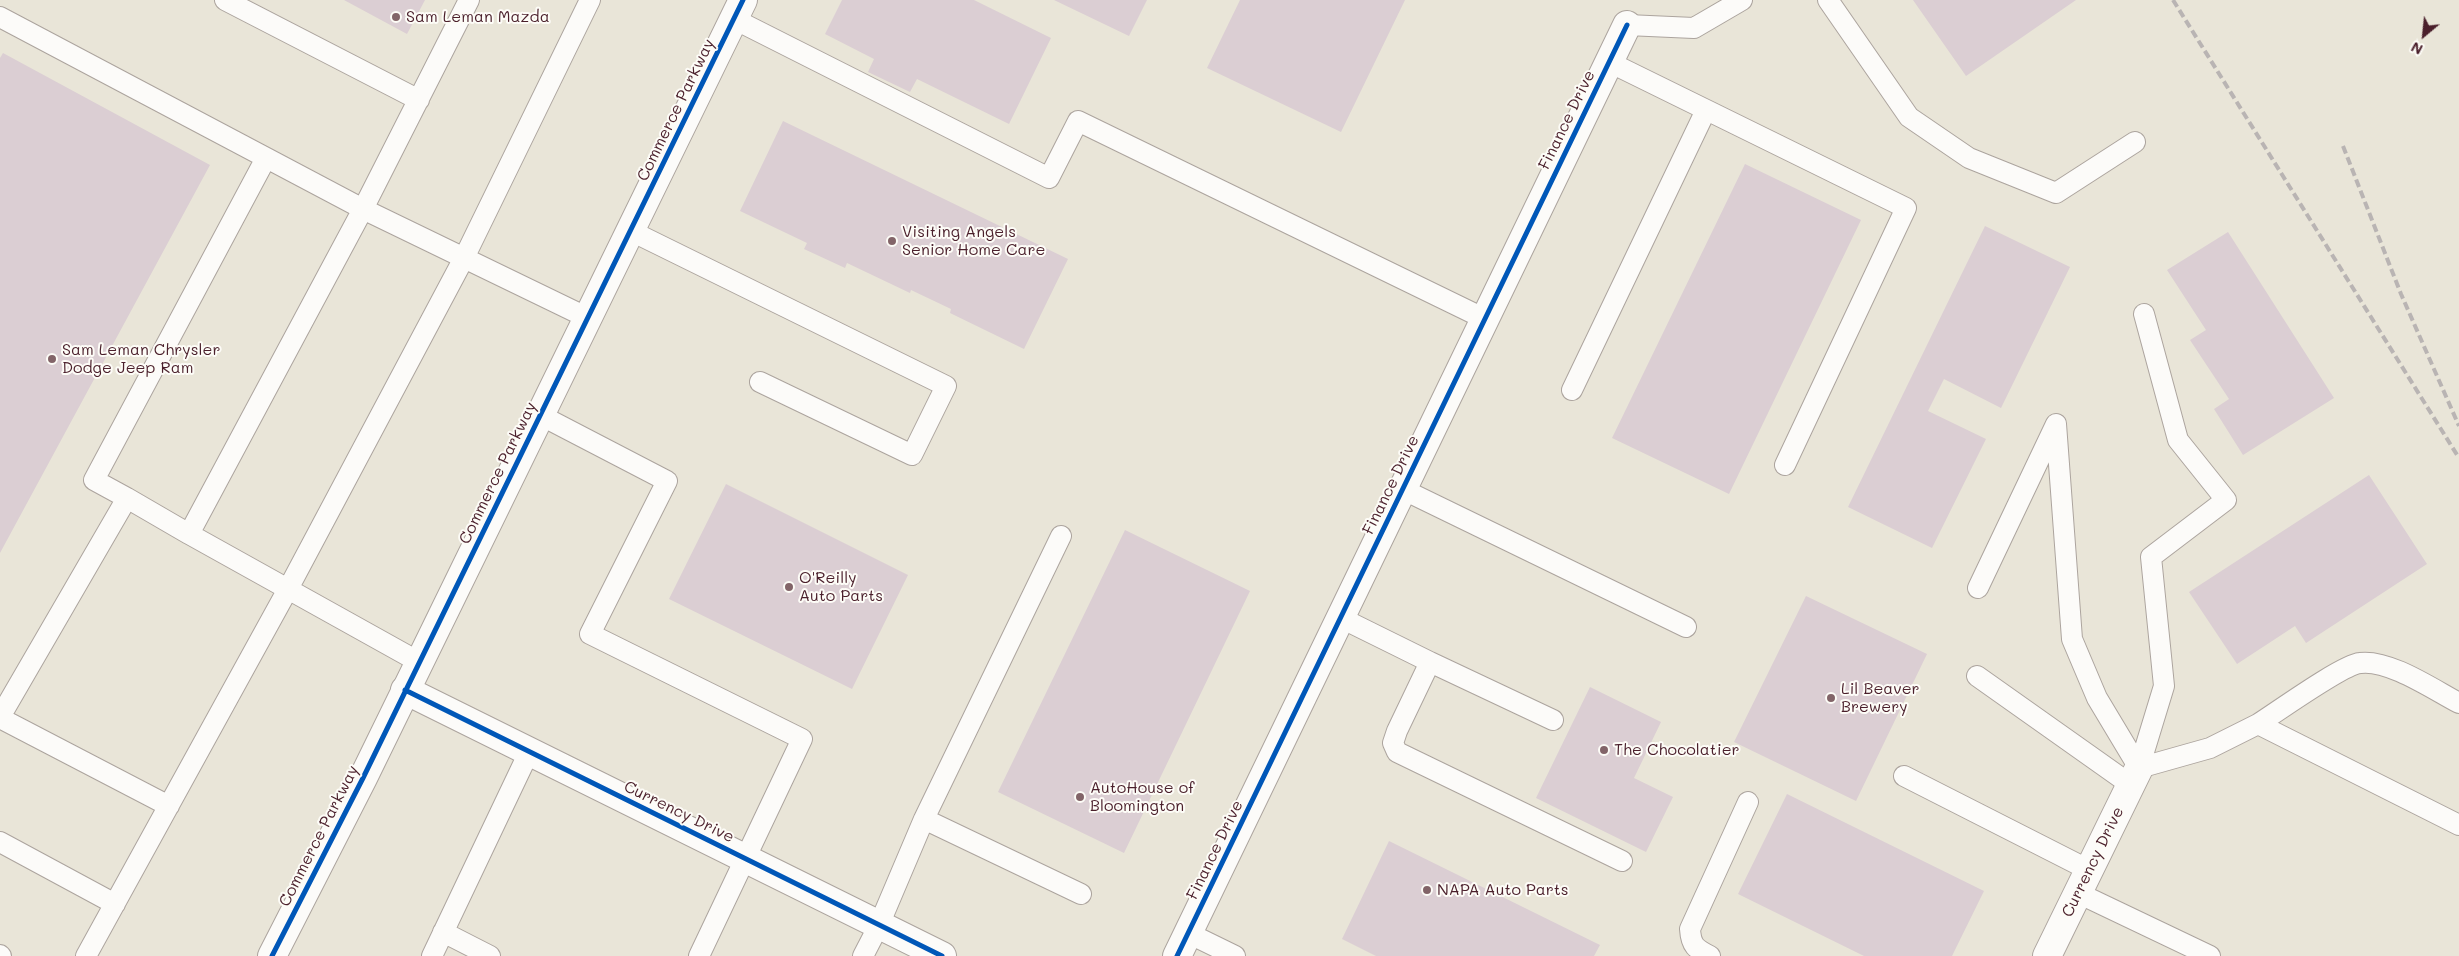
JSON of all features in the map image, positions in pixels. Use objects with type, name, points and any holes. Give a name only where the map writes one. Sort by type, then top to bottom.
[{"type":"street","name":"Commerce Parkway","points":[[272,956],[419,662],[738,10]]},
{"type":"street","name":"Finance Drive","points":[[1183,945],[1627,25]]},
{"type":"street","name":"Currency Drive","points":[[405,690],[942,956]]},
{"type":"street","name":"Currency Drive","points":[[2047,956],[2135,776]]},
{"type":"lane","points":[[225,0],[418,100]]},
{"type":"lane","points":[[189,534],[363,209],[469,0]]},
{"type":"lane","points":[[86,956],[288,589],[464,258],[590,0]]},
{"type":"lane","points":[[1627,25],[1694,28],[1742,0]]},
{"type":"lane","points":[[1828,0],[1909,117],[1969,158],[2056,194],[2136,142]]},
{"type":"lane","points":[[738,10],[1049,178],[1078,120],[1485,319]]},
{"type":"lane","points":[[0,17],[363,209],[588,318]]},
{"type":"lane","points":[[1609,62],[1906,208],[1785,465]]},
{"type":"lane","points":[[1572,390],[1706,110]]},
{"type":"lane","points":[[266,158],[94,480],[419,662]]},
{"type":"lane","points":[[631,231],[946,386],[912,455],[760,382]]},
{"type":"lane","points":[[2135,776],[2164,686],[2151,557],[2226,500],[2178,440],[2144,314]]},
{"type":"lane","points":[[540,416],[666,481],[590,634],[802,740],[699,956]]},
{"type":"lane","points":[[1978,588],[2056,424],[2072,639],[2097,698],[2135,776]]},
{"type":"lane","points":[[1402,489],[1686,627]]},
{"type":"lane","points":[[127,498],[0,718],[169,806]]},
{"type":"lane","points":[[864,956],[924,819],[1061,536]]},
{"type":"lane","points":[[1340,618],[1553,720]]},
{"type":"lane","points":[[1430,662],[1397,731],[1394,743],[1397,752],[1622,861]]},
{"type":"lane","points":[[2135,776],[2210,748],[2258,724],[2338,673],[2359,663],[2395,670],[2459,703]]},
{"type":"lane","points":[[1978,676],[2135,776]]},
{"type":"lane","points":[[2258,724],[2459,826]]},
{"type":"lane","points":[[432,956],[529,752]]},
{"type":"lane","points":[[1904,776],[2210,956]]},
{"type":"lane","points":[[1710,956],[1696,949],[1691,941],[1690,929],[1748,802]]},
{"type":"lane","points":[[924,819],[1081,894]]},
{"type":"lane","points":[[0,842],[115,904]]},
{"type":"lane","points":[[443,932],[490,956]]},
{"type":"lane","points":[[1183,945],[1235,956]]},
{"type":"building","name":"Sam Leman Mazda","points":[[344,0],[425,0],[407,34]]},
{"type":"building","points":[[842,0],[974,0],[1051,38],[1009,124],[917,79],[910,92],[868,72],[874,59],[825,34]]},
{"type":"building","points":[[1054,0],[1147,0],[1129,36]]},
{"type":"building","points":[[1240,0],[1405,0],[1341,132],[1207,68]]},
{"type":"building","points":[[1913,0],[2076,0],[1966,76]]},
{"type":"building","name":"Sam Leman Chrysler Dodge Jeep Ram","points":[[3,53],[210,165],[0,553],[0,58]]},
{"type":"building","points":[[783,121],[1068,259],[1024,349],[950,313],[951,309],[911,290],[910,293],[847,263],[845,268],[804,249],[807,243],[740,211]]},
{"type":"building","points":[[1745,164],[1861,220],[1729,494],[1612,438]]},
{"type":"building","points":[[1985,226],[2070,267],[2001,408],[1944,379],[1928,411],[1986,439],[1932,548],[1848,507]]},
{"type":"building","points":[[2228,232],[2334,398],[2243,455],[2214,409],[2229,399],[2190,340],[2206,330],[2167,270]]},
{"type":"building","points":[[2369,475],[2427,564],[2306,643],[2295,626],[2237,664],[2189,592]]},
{"type":"building","name":"O'Reilly Auto Parts","points":[[726,484],[908,575],[852,689],[669,599]]},
{"type":"building","points":[[1125,530],[1250,591],[1124,853],[998,792]]},
{"type":"building","name":"Lil Beaver Brewery","points":[[1806,596],[1927,654],[1856,801],[1734,742]]},
{"type":"building","name":"The Chocolatier","points":[[1590,687],[1661,722],[1634,778],[1673,797],[1646,852],[1536,798]]},
{"type":"building","points":[[1787,794],[1984,891],[1952,956],[1864,956],[1738,894]]},
{"type":"building","name":"NAPA Auto Parts","points":[[1389,841],[1600,945],[1594,956],[1376,956],[1342,939]]},
{"type":"railway","points":[[2173,0],[2459,458]]},
{"type":"railway","points":[[2343,146],[2401,294],[2459,426]]},
{"type":"cycle path","points":[[272,956],[363,778],[743,0]]},
{"type":"cycle path","points":[[1177,956],[1627,25]]},
{"type":"cycle path","points":[[405,690],[942,956]]},
{"type":"place","name":"Sam Leman Mazda","points":[[396,17]]},
{"type":"place","name":"Visiting Angels Senior Home Care","points":[[892,241]]},
{"type":"place","name":"Sam Leman Chrysler Dodge Jeep Ram","points":[[52,359]]},
{"type":"place","name":"O'Reilly Auto Parts","points":[[789,587]]},
{"type":"place","name":"Lil Beaver Brewery","points":[[1831,698]]},
{"type":"place","name":"The Chocolatier","points":[[1604,750]]},
{"type":"place","name":"AutoHouse of Bloomington","points":[[1080,797]]},
{"type":"place","name":"NAPA Auto Parts","points":[[1427,890]]}]
